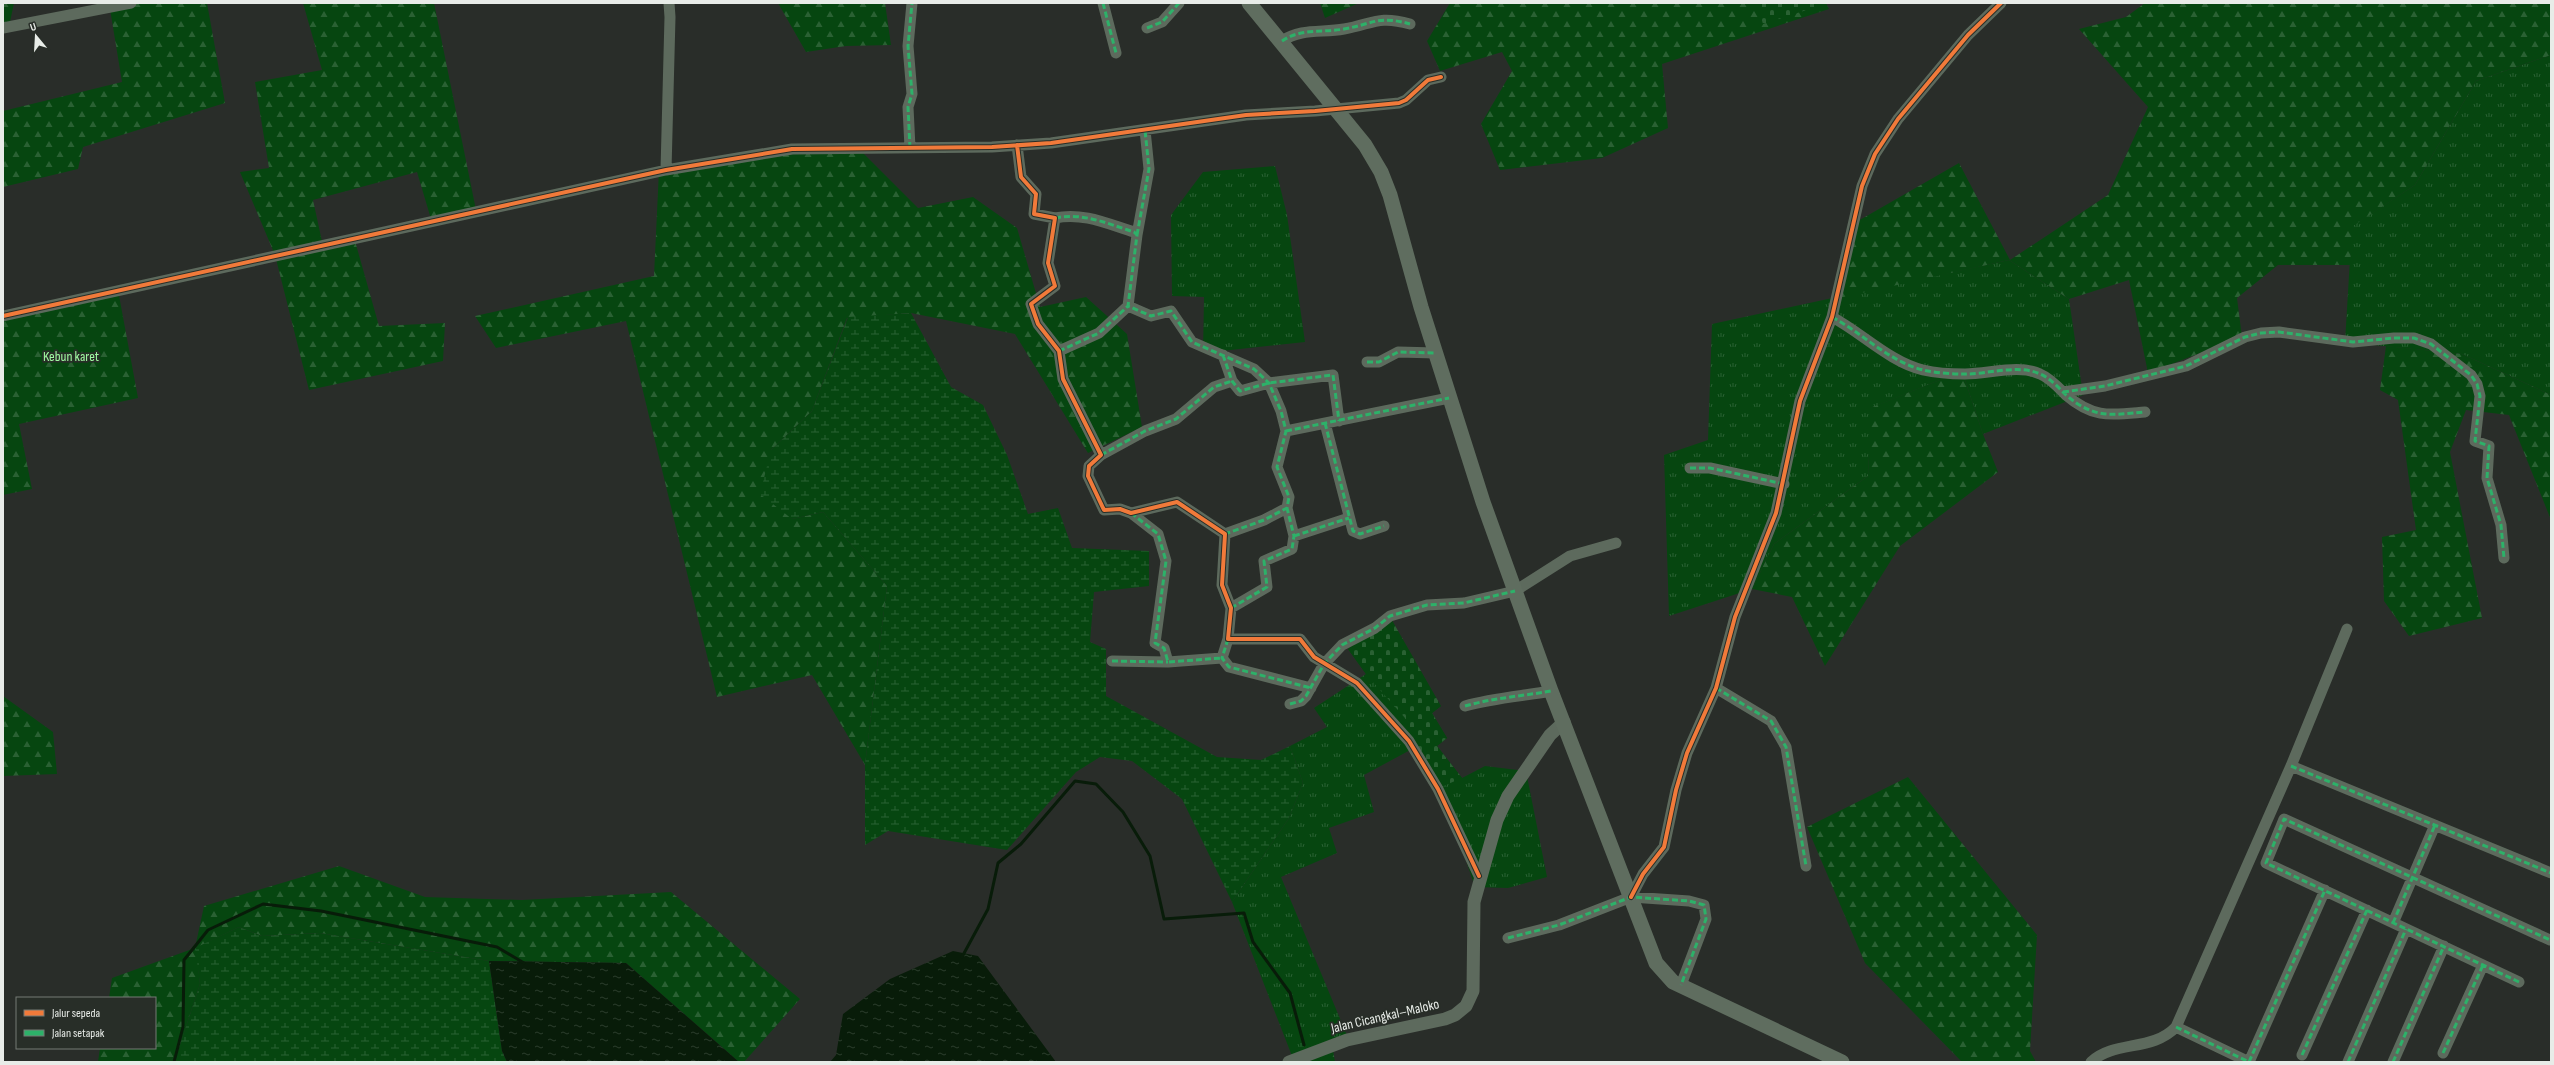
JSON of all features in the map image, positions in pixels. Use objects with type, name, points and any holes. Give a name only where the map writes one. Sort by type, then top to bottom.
[{"type":"main road","points":[[1249,3],[1365,145],[1381,172],[1390,195],[1449,398],[1515,591],[1656,964],[1666,976],[1681,985],[1842,1062]]},
{"type":"street","points":[[3,28],[131,3]]},
{"type":"street","points":[[666,170],[670,17],[669,3]]},
{"type":"street","points":[[910,148],[908,107],[912,94],[908,46],[912,3]]},
{"type":"street","points":[[1103,3],[1116,53]]},
{"type":"street","points":[[1147,28],[1162,22],[1179,3]]},
{"type":"street","points":[[1631,897],[1643,874],[1664,847],[1676,790],[1687,753],[1716,688],[1735,617],[1776,514],[1784,484],[1800,401],[1832,317],[1862,186],[1875,154],[1898,119],[1968,35],[2001,3]]},
{"type":"street","points":[[1282,42],[1301,32],[1344,29],[1378,19],[1393,19],[1410,24]]},
{"type":"street","points":[[3,316],[666,170],[792,149],[1017,145],[1145,130],[1246,115],[1399,103],[1406,100],[1428,80],[1441,77]]},
{"type":"street","points":[[1059,351],[1099,333],[1128,306],[1137,235],[1149,169],[1145,130]]},
{"type":"street","points":[[1017,145],[1021,177],[1036,194],[1034,214],[1055,218],[1072,215],[1088,217],[1137,235]]},
{"type":"street","points":[[1055,218],[1048,263],[1055,286],[1031,304],[1038,324],[1059,351],[1063,379],[1101,455]]},
{"type":"street","points":[[1128,306],[1151,316],[1171,310],[1192,342],[1254,369],[1269,383],[1281,411],[1286,431],[1277,467],[1289,497],[1287,508],[1294,536],[1292,548],[1264,561],[1267,587],[1231,608]]},
{"type":"street","points":[[1832,317],[1855,329],[1909,365],[1924,370],[1965,374],[2026,370],[2041,374],[2080,407],[2099,414],[2110,416],[2145,412]]},
{"type":"street","points":[[2063,392],[2105,386],[2186,366],[2245,337],[2261,333],[2279,332],[2353,342],[2394,338],[2414,338],[2431,344],[2470,375],[2477,384],[2480,396],[2475,441],[2489,446],[2487,478],[2501,526],[2504,558]]},
{"type":"street","points":[[1367,362],[1379,362],[1398,352],[1436,353]]},
{"type":"street","points":[[1223,355],[1232,382],[1240,391],[1269,383],[1333,375],[1339,421]]},
{"type":"street","points":[[1168,662],[1164,648],[1155,643],[1166,561],[1158,534],[1131,513],[1120,510],[1104,510],[1088,476],[1089,466],[1101,455],[1145,431],[1176,419],[1214,387],[1232,382]]},
{"type":"street","points":[[1286,431],[1449,398]]},
{"type":"street","points":[[1325,423],[1349,518],[1356,534],[1384,526]]},
{"type":"street","points":[[1690,468],[1710,468],[1784,484]]},
{"type":"street","points":[[1131,513],[1177,502],[1225,534]]},
{"type":"street","points":[[1225,534],[1264,520],[1287,508]]},
{"type":"street","points":[[1294,536],[1349,518]]},
{"type":"street","points":[[1222,658],[1228,639],[1231,608],[1222,585],[1225,534]]},
{"type":"street","points":[[1290,704],[1301,701],[1311,688],[1324,664],[1342,645],[1375,628],[1400,611],[1427,604],[1464,603],[1515,591],[1570,556],[1616,543]]},
{"type":"street","points":[[2091,1062],[2100,1054],[2116,1049],[2154,1042],[2167,1036],[2176,1027],[2291,766],[2347,629]]},
{"type":"street","points":[[1228,639],[1300,639],[1314,657],[1357,683],[1408,741],[1438,789],[1480,876]]},
{"type":"street","points":[[1112,661],[1168,662],[1222,658]]},
{"type":"street","points":[[1222,658],[1229,667],[1311,688]]},
{"type":"street","points":[[1716,688],[1771,722],[1786,747],[1806,866]]},
{"type":"street","points":[[1465,706],[1484,700],[1507,699],[1552,691]]},
{"type":"street","name":"Jalan Cicangkal–Maloko","points":[[1289,1062],[1346,1040],[1445,1019],[1454,1015],[1466,1006],[1473,992],[1474,902],[1480,876],[1497,820],[1508,796],[1550,735],[1564,722]]},
{"type":"street","points":[[2291,766],[2551,873]]},
{"type":"street","points":[[2519,982],[2266,863],[2284,819],[2413,876],[2550,940]]},
{"type":"street","points":[[2393,922],[2435,825]]},
{"type":"street","points":[[2176,1027],[2249,1062],[2325,890]]},
{"type":"street","points":[[1508,938],[1559,925],[1631,897],[1689,901],[1704,905],[1706,919],[1681,985]]},
{"type":"street","points":[[2302,1055],[2367,910]]},
{"type":"street","points":[[2348,1062],[2406,929]]},
{"type":"street","points":[[2393,1062],[2444,946]]},
{"type":"street","points":[[2443,1053],[2483,964]]},
{"type":"green space","points":[[3,3],[14,3],[10,22],[3,24]]},
{"type":"green space","points":[[142,3],[207,3],[225,103],[83,147],[78,169],[3,187],[3,111],[122,82],[110,9]]},
{"type":"green space","points":[[303,3],[434,3],[476,210],[431,219],[417,172],[313,200],[323,246],[355,241],[379,326],[445,323],[443,361],[309,390],[275,255],[240,172],[269,168],[255,82],[322,70]]},
{"type":"green space","points":[[778,3],[885,3],[891,45],[846,46],[806,52]]},
{"type":"green space","points":[[1320,3],[1359,3],[1325,18]]},
{"type":"green space","points":[[1450,3],[1826,3],[1829,9],[1662,64],[1668,128],[1602,158],[1500,170],[1481,124],[1512,71],[1502,52],[1440,71],[1427,41]]},
{"type":"green space","points":[[1757,3],[1818,3],[1819,6],[1763,24]]},
{"type":"green space","points":[[2145,3],[2551,3],[2551,55],[2476,81],[2415,185],[2353,226],[2350,265],[2278,265],[2237,298],[2242,337],[2148,373],[2129,280],[2069,299],[2009,260],[1839,298],[1858,221],[1959,163],[2010,260],[2108,195],[2148,107],[2079,29],[2126,17]]},
{"type":"green space","points":[[2551,55],[2551,395],[2462,354],[2345,342],[2352,226],[2415,185],[2476,81]]},
{"type":"green space","points":[[855,145],[918,208],[973,197],[1017,228],[1040,307],[1086,297],[1127,334],[1142,427],[1088,453],[1015,334],[911,313],[847,318],[812,411],[771,450],[792,519],[823,512],[887,586],[865,765],[812,675],[717,697],[626,321],[496,348],[475,316],[654,276],[659,170]]},
{"type":"green space","points":[[1275,166],[1287,215],[1305,342],[1203,353],[1204,297],[1172,296],[1171,215],[1203,172]]},
{"type":"green space","points":[[2009,260],[2069,299],[2083,395],[1983,434],[1962,371],[1871,408],[1868,476],[1774,544],[1752,589],[1669,616],[1664,455],[1708,440],[1712,324]]},
{"type":"green space","name":"Kebun karet","points":[[118,290],[138,398],[19,424],[32,489],[3,495],[3,315]]},
{"type":"green space","points":[[911,313],[951,387],[983,405],[1007,455],[1028,514],[1058,508],[1072,548],[1149,551],[1149,586],[1094,592],[1090,642],[1106,649],[1106,696],[1217,757],[1261,760],[1290,746],[1303,783],[1289,818],[1232,902],[1182,799],[1132,761],[1100,757],[1076,772],[1007,850],[888,831],[865,845],[865,765],[887,586],[823,512],[792,519],[760,494],[771,450],[812,411],[848,317]]},
{"type":"green space","points":[[2386,346],[2462,354],[2551,395],[2551,520],[2509,415],[2466,410],[2450,452],[2482,618],[2409,636],[2384,601],[2382,537],[2416,530],[2398,400],[2380,390]]},
{"type":"green space","points":[[1962,371],[1983,434],[1998,472],[1900,546],[1825,666],[1792,597],[1752,589],[1774,544],[1868,476],[1870,408]]},
{"type":"green space","points":[[1389,615],[1441,706],[1432,713],[1447,738],[1437,746],[1462,778],[1441,787],[1414,748],[1405,718],[1366,674],[1348,649]]},
{"type":"green space","points":[[1348,649],[1441,706],[1432,713],[1447,738],[1437,746],[1462,778],[1485,766],[1526,771],[1547,877],[1508,888],[1475,887],[1441,787],[1414,748],[1364,775],[1374,812],[1329,828],[1337,853],[1281,877],[1351,1045],[1288,1062],[1280,1062],[1292,1056],[1232,902],[1289,818],[1303,783],[1290,746],[1327,727],[1314,708],[1366,674]]},
{"type":"green space","points":[[3,696],[53,732],[57,774],[3,776]]},
{"type":"green space","points":[[1908,777],[2037,935],[2030,1051],[2036,1062],[1962,1062],[1865,963],[1807,827]]},
{"type":"green space","points":[[339,866],[425,897],[522,900],[671,892],[800,999],[744,1062],[739,1062],[626,963],[489,961],[320,933],[262,936],[239,927],[196,948],[200,984],[177,1054],[169,1062],[98,1062],[100,1049],[156,1049],[156,997],[109,997],[112,978],[195,948],[204,906]]},
{"type":"green space","points":[[239,927],[262,936],[320,933],[489,961],[502,1051],[507,1062],[169,1062],[177,1054],[200,984],[195,948]]},
{"type":"green space","points":[[1333,1050],[1335,1062],[1288,1062]]},
{"type":"water","points":[[953,951],[978,956],[1056,1062],[830,1062],[836,1055],[843,1014],[890,979]]},
{"type":"water","points":[[489,961],[626,963],[739,1062],[507,1062],[502,1051]]},
{"type":"waterway","points":[[962,957],[988,909],[998,863],[1021,844],[1075,781],[1096,784],[1123,812],[1150,856],[1164,919],[1244,913],[1253,942],[1290,993],[1304,1045]]},
{"type":"waterway","points":[[174,1062],[183,1027],[184,960],[208,930],[263,904],[321,911],[497,947],[524,963]]},
{"type":"marked path","points":[[910,148],[908,107],[912,94],[908,46],[912,3]]},
{"type":"marked path","points":[[1103,3],[1116,53]]},
{"type":"marked path","points":[[1147,28],[1162,22],[1179,3]]},
{"type":"marked path","points":[[1282,41],[1297,34],[1344,29],[1383,20],[1399,21],[1410,24]]},
{"type":"marked path","points":[[1137,235],[1149,169],[1145,130]]},
{"type":"marked path","points":[[1055,218],[1085,218],[1105,222],[1134,232],[1137,235],[1128,306],[1151,316],[1171,311],[1192,342],[1254,369],[1269,383],[1281,411],[1286,431],[1277,467],[1289,497],[1287,508],[1264,520],[1225,534]]},
{"type":"marked path","points":[[1059,351],[1099,333],[1128,306]]},
{"type":"marked path","points":[[1832,317],[1899,361],[1923,370],[1939,373],[1960,374],[1974,374],[2004,370],[2032,371],[2047,378],[2076,403],[2094,412],[2103,414],[2145,412]]},
{"type":"marked path","points":[[2063,392],[2105,386],[2186,366],[2245,337],[2261,333],[2279,332],[2353,342],[2394,338],[2414,338],[2431,344],[2471,375],[2477,384],[2480,396],[2475,441],[2489,446],[2487,478],[2501,525],[2504,558]]},
{"type":"marked path","points":[[1367,362],[1379,362],[1398,352],[1436,353]]},
{"type":"marked path","points":[[1223,355],[1232,381],[1240,391],[1269,383],[1333,375],[1339,421]]},
{"type":"marked path","points":[[1101,455],[1145,431],[1176,419],[1214,387],[1232,381]]},
{"type":"marked path","points":[[1286,431],[1449,398]]},
{"type":"marked path","points":[[1325,423],[1353,531],[1360,534],[1384,526]]},
{"type":"marked path","points":[[1690,468],[1710,468],[1784,484]]},
{"type":"marked path","points":[[1231,608],[1267,587],[1264,561],[1292,549],[1294,536],[1287,508]]},
{"type":"marked path","points":[[1131,513],[1158,534],[1166,561],[1155,643],[1164,648],[1168,662],[1222,658]]},
{"type":"marked path","points":[[1294,536],[1349,518]]},
{"type":"marked path","points":[[1290,704],[1301,701],[1306,696],[1324,664],[1342,645],[1375,628],[1390,616],[1427,605],[1464,603],[1515,591]]},
{"type":"marked path","points":[[1228,639],[1222,658],[1229,667],[1311,688]]},
{"type":"marked path","points":[[1112,661],[1168,662]]},
{"type":"marked path","points":[[1716,688],[1771,721],[1786,747],[1806,866]]},
{"type":"marked path","points":[[1465,706],[1497,699],[1551,691]]},
{"type":"marked path","points":[[2291,766],[2551,873]]},
{"type":"marked path","points":[[2519,982],[2266,863],[2284,819],[2550,940]]},
{"type":"marked path","points":[[2393,923],[2435,825]]},
{"type":"marked path","points":[[2176,1027],[2249,1062],[2325,890]]},
{"type":"marked path","points":[[1508,938],[1559,925],[1631,897],[1689,901],[1704,905],[1706,919],[1681,985]]},
{"type":"marked path","points":[[2302,1055],[2367,910]]},
{"type":"marked path","points":[[2348,1062],[2406,929]]},
{"type":"marked path","points":[[2393,1062],[2444,946]]},
{"type":"marked path","points":[[2443,1053],[2483,965]]},
{"type":"cycle path","points":[[1631,897],[1643,874],[1664,847],[1676,790],[1687,753],[1716,688],[1735,617],[1776,513],[1800,401],[1832,317],[1862,186],[1875,154],[1898,119],[1968,35],[2001,3]]},
{"type":"cycle path","points":[[3,316],[666,170],[792,149],[992,147],[1051,143],[1246,115],[1315,111],[1399,103],[1406,100],[1428,80],[1441,77]]},
{"type":"cycle path","points":[[1017,145],[1021,177],[1036,194],[1034,214],[1055,218],[1048,263],[1055,286],[1031,304],[1038,324],[1059,351],[1063,379],[1101,455],[1089,466],[1088,476],[1104,510],[1120,509],[1131,513],[1177,502],[1225,534],[1222,585],[1231,608],[1228,639],[1300,639],[1314,657],[1357,683],[1409,741],[1438,789],[1479,876]]}]
